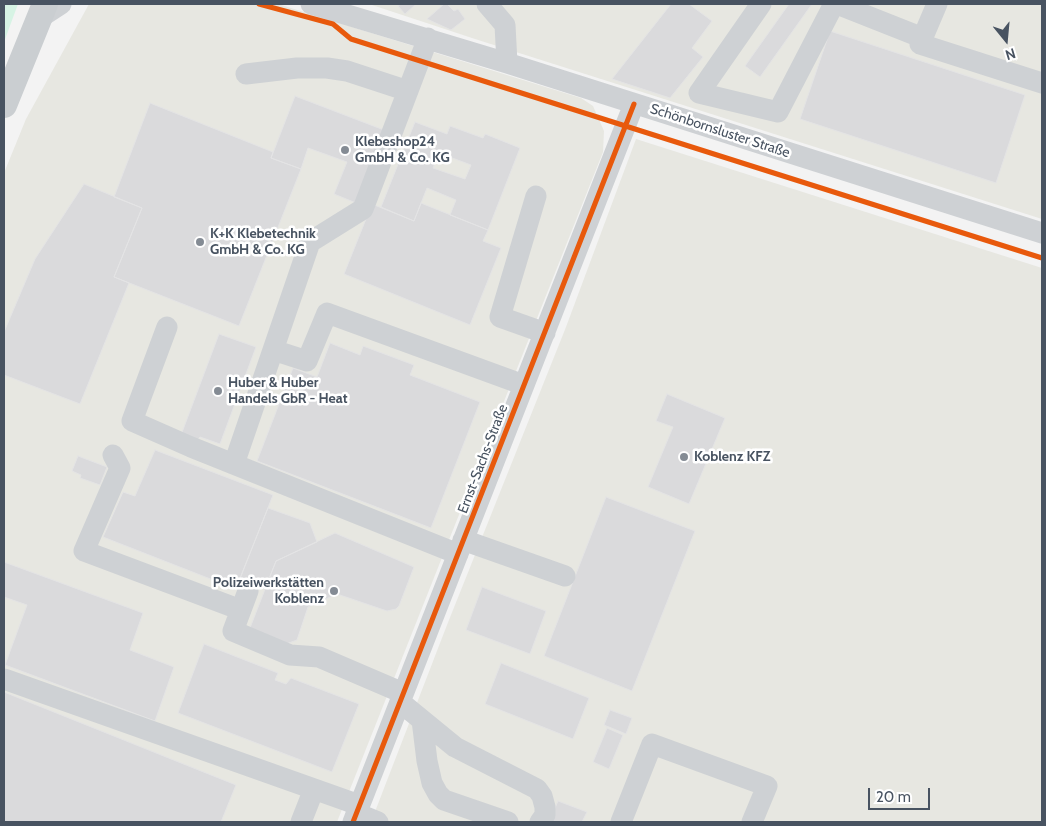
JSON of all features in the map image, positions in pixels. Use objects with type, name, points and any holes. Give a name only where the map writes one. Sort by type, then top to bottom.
[{"type":"main road","points":[[4,105],[41,12]]},
{"type":"street","points":[[41,12],[61,4]]},
{"type":"street","name":"Schönbornsluster Straße","points":[[311,4],[428,38],[1042,233]]},
{"type":"street","points":[[487,4],[505,25],[507,63]]},
{"type":"street","points":[[761,4],[699,93],[778,112],[835,4],[923,38]]},
{"type":"street","points":[[937,4],[920,44],[1042,83]]},
{"type":"street","points":[[234,464],[310,242],[363,209],[428,38]]},
{"type":"street","points":[[246,74],[297,68],[327,68],[347,71],[408,91]]},
{"type":"street","name":"Ernst-Sachs-Straße","points":[[356,814],[634,104]]},
{"type":"street","points":[[536,196],[500,317],[545,333]]},
{"type":"street","points":[[273,350],[307,361],[327,313],[524,385]]},
{"type":"street","points":[[167,328],[132,421],[234,464],[461,547],[565,576]]},
{"type":"street","points":[[113,455],[120,468],[84,551],[244,601],[233,631],[290,655],[319,657],[401,698],[422,720],[455,747],[537,790],[542,796],[545,815],[540,822]]},
{"type":"street","points":[[4,679],[314,789],[356,814],[378,822]]},
{"type":"street","points":[[422,720],[432,783],[438,794],[444,800],[508,822]]},
{"type":"street","points":[[621,822],[652,744],[767,786],[752,822]]},
{"type":"street","points":[[301,822],[314,789]]},
{"type":"shaded area","points":[[89,4],[278,4],[581,98],[593,106],[604,131],[603,152],[337,822],[4,822],[4,173],[26,119]]},
{"type":"shaded area","points":[[369,4],[1042,4],[1042,219],[475,39]]},
{"type":"shaded area","points":[[636,139],[1042,268],[1042,822],[371,822],[566,327]]},
{"type":"green space","points":[[4,4],[18,4],[4,42]]},
{"type":"building","points":[[401,4],[416,4],[405,14],[398,6]]},
{"type":"building","points":[[444,4],[447,4],[454,11],[458,9],[465,19],[451,30],[427,19]]},
{"type":"building","points":[[671,4],[689,4],[712,21],[692,48],[703,57],[670,98],[612,79]]},
{"type":"building","points":[[789,4],[812,4],[760,77],[745,66]]},
{"type":"building","points":[[830,31],[1025,95],[996,183],[800,119]]},
{"type":"building","name":"Klebeshop24 GmbH & Co. KG","points":[[295,96],[384,130],[356,203],[334,194],[347,162],[308,148],[301,169],[271,158]]},
{"type":"building","name":"K+K Klebetechnik GmbH & Co. KG","points":[[150,103],[273,152],[271,158],[301,169],[239,326],[114,277],[142,208],[114,197]]},
{"type":"building","points":[[415,122],[447,134],[450,126],[483,138],[485,134],[520,148],[488,230],[450,215],[456,200],[427,188],[414,221],[381,207]],"holes":[[[439,153],[471,165],[465,179],[433,168]]]},
{"type":"building","points":[[84,184],[142,208],[114,277],[129,283],[80,404],[4,375],[4,332],[35,259]]},
{"type":"building","points":[[421,203],[488,230],[483,241],[501,248],[470,325],[344,274],[372,204],[414,221]]},
{"type":"building","name":"Huber & Huber Handels GbR - Heat","points":[[219,334],[256,347],[220,444],[200,437],[197,441],[181,435]]},
{"type":"building","points":[[330,343],[360,355],[363,346],[414,365],[410,375],[480,402],[431,528],[257,461],[293,368],[317,377]]},
{"type":"building","name":"Koblenz KFZ","points":[[667,394],[725,418],[689,504],[648,487],[673,427],[656,421]]},
{"type":"building","points":[[155,450],[273,495],[236,589],[103,537],[123,492],[135,496]]},
{"type":"building","points":[[78,456],[107,467],[100,485],[80,478],[81,475],[72,471]]},
{"type":"building","points":[[606,497],[695,531],[632,691],[544,656]]},
{"type":"building","points":[[268,508],[310,523],[317,542],[276,561],[265,589],[240,578]]},
{"type":"building","name":"Polizeiwerkstätten Koblenz","points":[[335,533],[414,567],[399,606],[396,609],[387,611],[337,594],[308,607],[297,640],[278,647],[248,633],[276,561]]},
{"type":"building","points":[[4,562],[143,613],[130,650],[174,667],[155,721],[5,665],[27,605],[4,597]]},
{"type":"building","points":[[482,587],[546,611],[530,654],[466,630]]},
{"type":"building","points":[[204,644],[278,673],[275,680],[286,684],[291,678],[359,704],[332,772],[178,713]]},
{"type":"building","points":[[501,663],[589,698],[573,739],[485,704]]},
{"type":"building","points":[[4,692],[236,785],[221,822],[4,822]]},
{"type":"building","points":[[610,710],[632,718],[626,734],[604,725]]},
{"type":"building","points":[[607,728],[623,735],[609,769],[593,762]]},
{"type":"building","points":[[558,801],[587,812],[582,822],[549,822]]},
{"type":"cycle path","points":[[259,4],[333,24],[351,39],[1042,258]]},
{"type":"cycle path","points":[[353,822],[634,104]]},
{"type":"place","name":"Klebeshop24 GmbH & Co. KG","points":[[345,150]]},
{"type":"place","name":"K+K Klebetechnik GmbH & Co. KG","points":[[200,242]]},
{"type":"place","name":"Huber & Huber Handels GbR - Heat","points":[[218,391]]},
{"type":"place","name":"Koblenz KFZ","points":[[684,457]]},
{"type":"place","name":"Polizeiwerkstätten Koblenz","points":[[334,591]]}]
